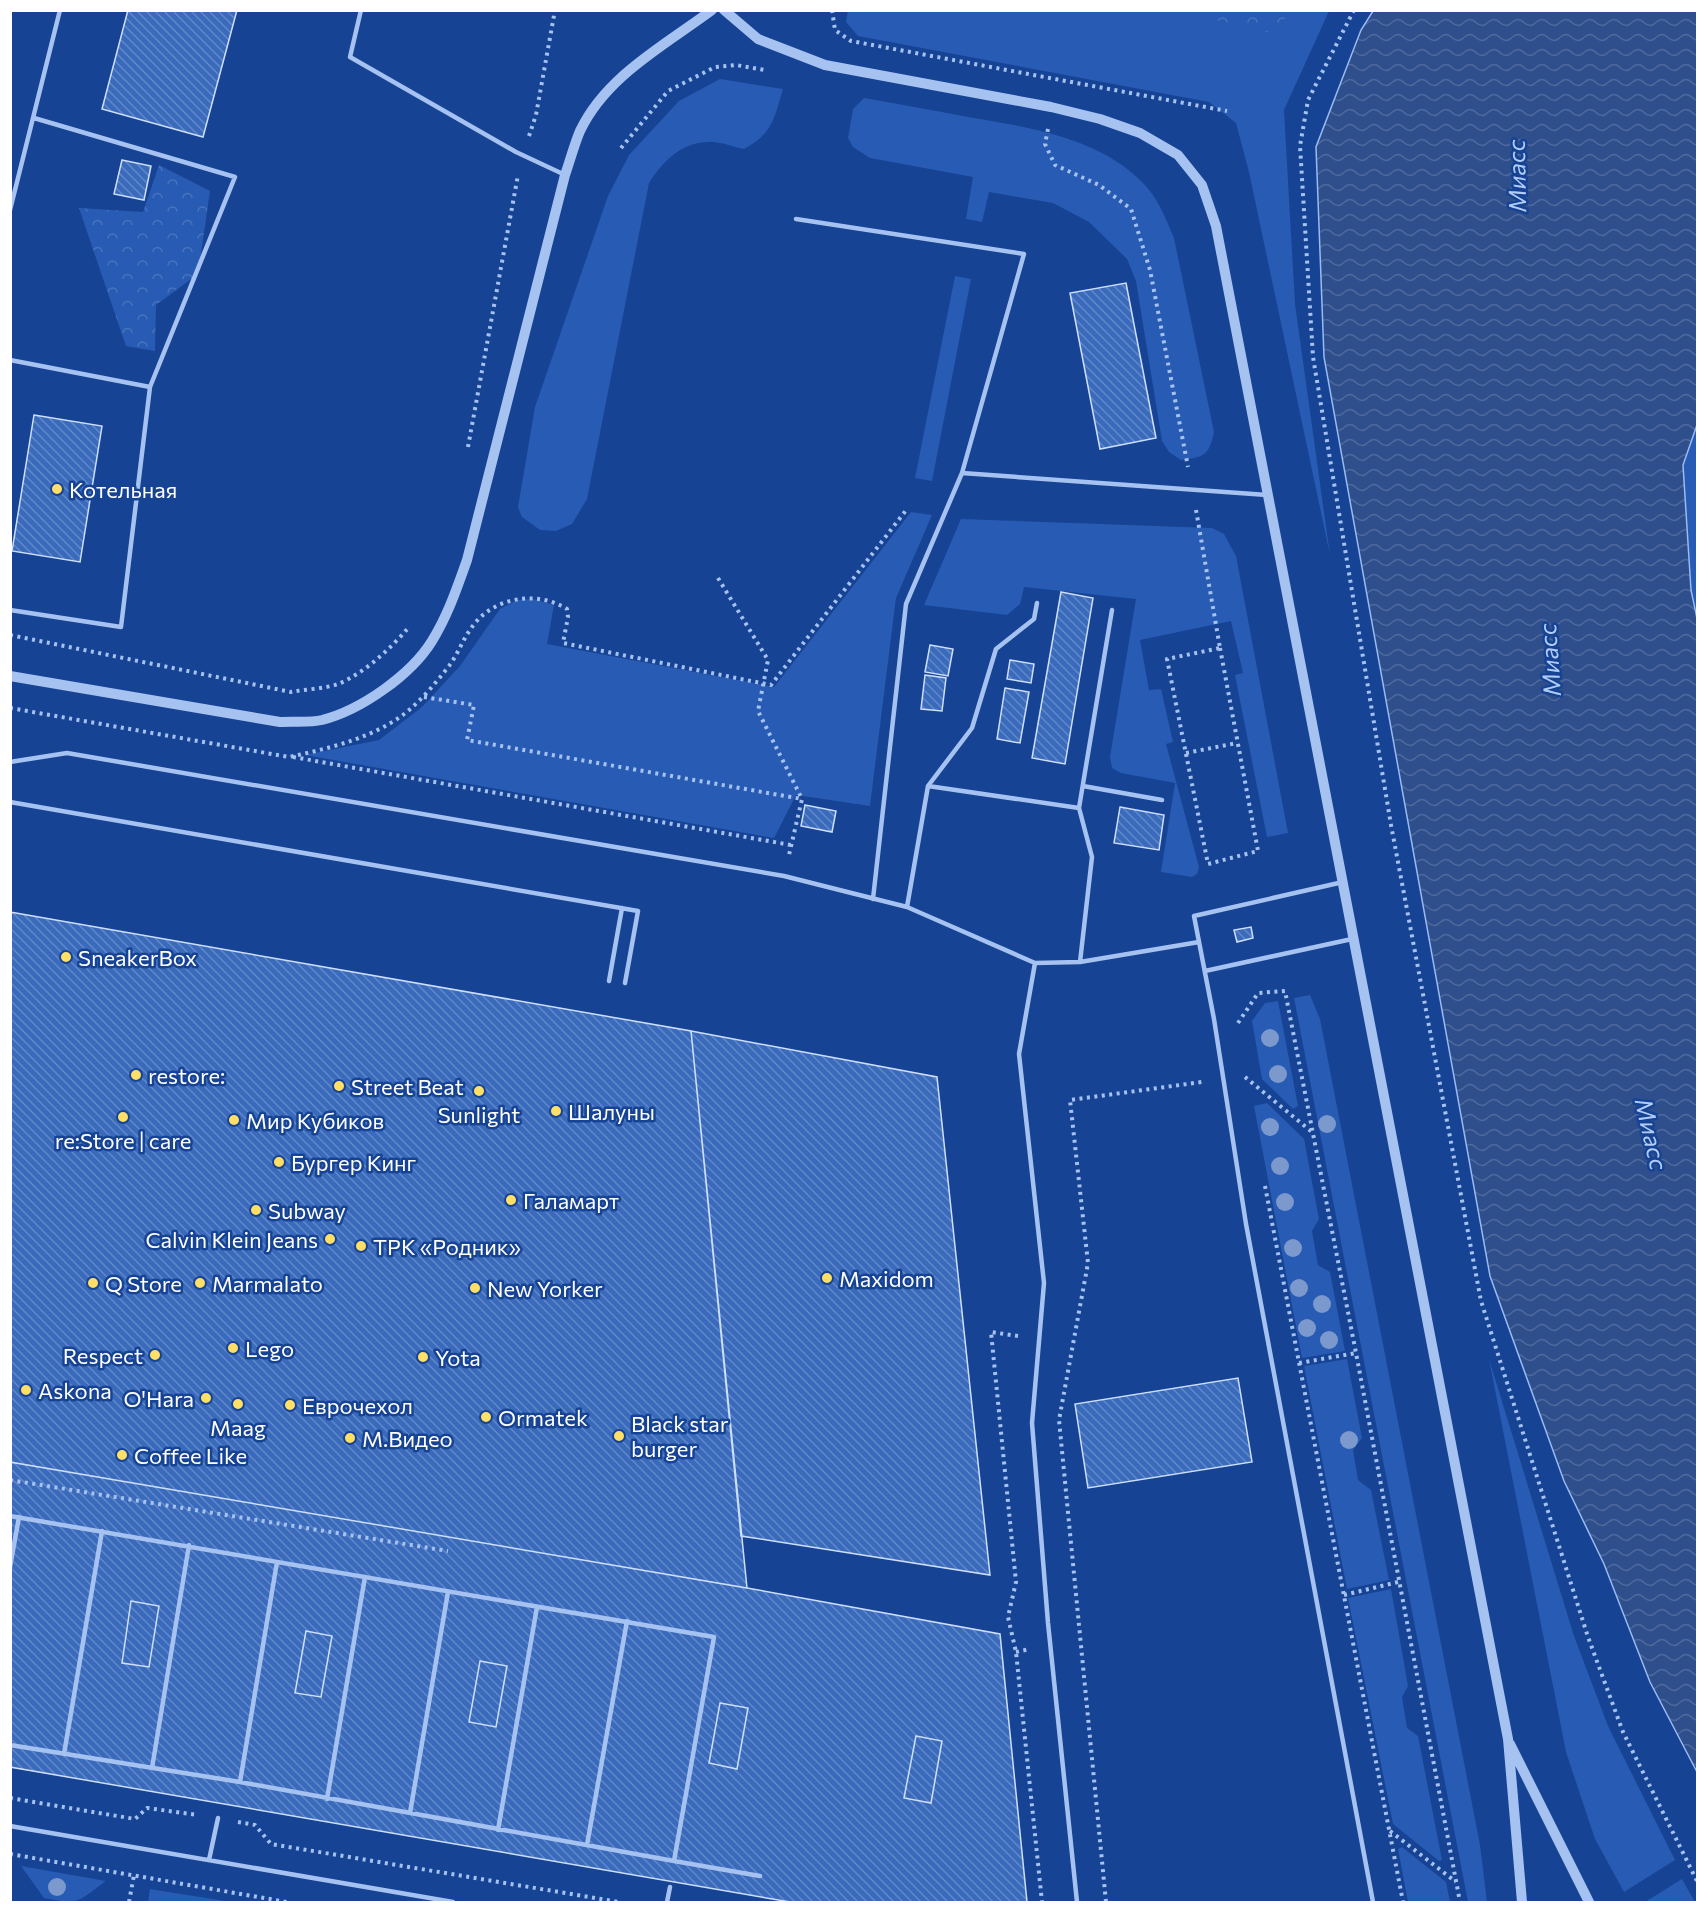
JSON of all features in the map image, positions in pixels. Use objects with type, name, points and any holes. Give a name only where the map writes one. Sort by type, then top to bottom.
[{"type":"street","points":[[10,676],[280,722],[320,721],[358,707],[399,678],[431,643],[451,607],[467,560],[565,175],[580,132],[598,101],[627,72],[712,10]]},
{"type":"street","points":[[724,10],[758,39],[825,65],[1051,107],[1100,119],[1140,133],[1178,155],[1202,185],[1216,226],[1508,1738],[1522,1902]]},
{"type":"street","points":[[1508,1738],[1589,1902]]},
{"type":"lane","points":[[10,210],[60,10]]},
{"type":"lane","points":[[361,10],[350,57],[522,154],[565,175]]},
{"type":"lane","points":[[10,610],[121,627],[150,387],[235,177],[34,118]]},
{"type":"lane","points":[[796,219],[1024,254],[962,473],[906,604],[873,899]]},
{"type":"lane","points":[[10,360],[150,387]]},
{"type":"lane","points":[[962,473],[1268,495]]},
{"type":"lane","points":[[907,907],[928,786],[972,728],[996,649],[1034,619],[1038,603]]},
{"type":"lane","points":[[1080,962],[1092,857],[1079,808],[1112,610]]},
{"type":"lane","points":[[10,762],[67,753],[784,876],[907,907],[1035,963],[1080,962],[1199,942]]},
{"type":"lane","points":[[928,786],[1079,808]]},
{"type":"lane","points":[[1083,786],[1162,800]]},
{"type":"lane","points":[[10,802],[638,911],[625,983]]},
{"type":"lane","points":[[1344,882],[1194,916],[1246,1224],[1373,1902]]},
{"type":"lane","points":[[609,981],[621,908]]},
{"type":"lane","points":[[1205,971],[1354,939]]},
{"type":"lane","points":[[1035,963],[1018,1054],[1044,1283],[1032,1423],[1046,1601],[1077,1902]]},
{"type":"lane","points":[[10,1516],[714,1637],[674,1862]]},
{"type":"lane","points":[[10,1567],[19,1517]]},
{"type":"lane","points":[[64,1754],[102,1531]]},
{"type":"lane","points":[[152,1768],[189,1545]]},
{"type":"lane","points":[[240,1782],[277,1562]]},
{"type":"lane","points":[[327,1799],[365,1577]]},
{"type":"lane","points":[[410,1814],[448,1592]]},
{"type":"lane","points":[[498,1830],[537,1607]]},
{"type":"lane","points":[[587,1845],[627,1621]]},
{"type":"lane","points":[[10,1745],[240,1782],[760,1876]]},
{"type":"lane","points":[[209,1860],[218,1818]]},
{"type":"lane","points":[[10,1826],[453,1902]]},
{"type":"lane","points":[[667,1902],[669,1887]]},
{"type":"path","points":[[468,447],[522,154],[536,115],[555,10]]},
{"type":"path","points":[[832,10],[835,30],[851,41],[1227,111]]},
{"type":"path","points":[[1354,10],[1308,100],[1300,146],[1314,357],[1391,825],[1481,1301],[1607,1690],[1623,1732],[1698,1883]]},
{"type":"path","points":[[621,148],[668,91],[715,67],[736,65],[768,70]]},
{"type":"path","points":[[1049,120],[1046,144],[1055,165],[1099,185],[1131,209],[1150,270],[1258,851],[1208,864],[1167,659],[1220,648]]},
{"type":"path","points":[[289,757],[330,748],[367,735],[398,719],[423,697],[450,665],[473,625],[494,606],[526,598],[551,602],[567,609],[568,617],[563,643],[771,685],[907,509]]},
{"type":"path","points":[[718,578],[768,660],[758,711],[802,799],[784,876]]},
{"type":"path","points":[[10,635],[291,692],[337,684],[381,655],[411,624]]},
{"type":"path","points":[[423,697],[474,705],[467,740],[802,799]]},
{"type":"path","points":[[10,708],[791,845]]},
{"type":"path","points":[[1186,753],[1238,742]]},
{"type":"path","points":[[1239,1032],[1238,1021],[1258,993],[1285,991],[1460,1902]]},
{"type":"path","points":[[1245,1087],[1243,1075],[1312,1132]]},
{"type":"path","points":[[1106,1902],[1059,1420],[1088,1263],[1070,1100],[1222,1079]]},
{"type":"path","points":[[1263,1179],[1403,1902]]},
{"type":"path","points":[[991,1332],[1016,1582],[1008,1617],[1016,1652],[1042,1902]]},
{"type":"path","points":[[1299,1363],[1356,1353]]},
{"type":"path","points":[[10,1480],[448,1551]]},
{"type":"path","points":[[1344,1595],[1399,1582]]},
{"type":"path","points":[[10,1798],[135,1819],[147,1808],[218,1818],[255,1825],[271,1844],[619,1902]]},
{"type":"path","points":[[1389,1830],[1456,1882]]},
{"type":"path","points":[[10,1854],[287,1902]]},
{"type":"path","points":[[129,1902],[134,1875]]},
{"type":"green space","points":[[848,10],[1329,11],[1284,110],[1295,304],[1330,555],[1249,172],[1236,123],[1209,102],[858,36],[846,22]]},
{"type":"green space","points":[[1176,11],[1295,11],[1267,32]]},
{"type":"green space","points":[[720,79],[783,89],[774,117],[767,131],[744,149],[710,142],[696,143],[680,150],[666,161],[649,183],[587,499],[572,524],[556,531],[540,530],[522,517],[518,507],[535,407],[608,196],[629,155],[679,101]]},
{"type":"green space","points":[[864,98],[1014,125],[1061,136],[1105,154],[1142,182],[1157,201],[1174,238],[1214,432],[1210,446],[1204,454],[1181,460],[1169,452],[1162,441],[1136,281],[1127,259],[1089,222],[1053,203],[989,192],[982,222],[966,219],[973,177],[870,158],[853,147],[848,138],[853,109]]},
{"type":"green space","points":[[159,165],[210,191],[198,274],[156,305],[155,351],[126,346],[79,208],[143,212]]},
{"type":"green space","points":[[955,276],[971,279],[932,481],[915,478]]},
{"type":"green space","points":[[1697,422],[1697,623],[1691,590],[1683,465]]},
{"type":"green space","points":[[911,512],[932,515],[896,598],[870,806],[796,795],[774,838],[305,755],[379,740],[422,707],[460,666],[500,609],[517,600],[533,599],[554,605],[547,644],[774,687]]},
{"type":"green space","points":[[961,519],[1212,528],[1224,534],[1236,556],[1288,833],[1267,837],[1235,675],[1243,673],[1231,621],[1140,640],[1149,690],[1161,689],[1173,742],[1166,744],[1199,867],[1197,874],[1192,877],[1161,872],[1175,783],[1121,773],[1112,768],[1110,757],[1136,599],[1024,587],[1020,604],[1007,615],[924,605]]},
{"type":"green space","points":[[1310,995],[1320,1019],[1480,1845],[1487,1902],[1468,1902],[1294,998]]},
{"type":"green space","points":[[1278,1001],[1298,1106],[1293,1109],[1262,1079],[1252,1021],[1265,1003]]},
{"type":"green space","points":[[1267,1103],[1304,1139],[1319,1219],[1312,1231],[1318,1265],[1330,1272],[1345,1351],[1302,1358],[1254,1106]]},
{"type":"green space","points":[[1347,1359],[1362,1438],[1353,1450],[1358,1480],[1371,1490],[1389,1580],[1347,1589],[1304,1366]]},
{"type":"green space","points":[[1489,1359],[1574,1636],[1608,1726],[1675,1860],[1624,1892],[1595,1839],[1566,1752]]},
{"type":"green space","points":[[1391,1589],[1408,1686],[1402,1697],[1407,1728],[1418,1736],[1442,1860],[1439,1861],[1393,1824],[1348,1598]]},
{"type":"green space","points":[[1402,1847],[1446,1882],[1450,1902],[1408,1902],[1398,1849]]},
{"type":"green space","points":[[21,1866],[106,1881],[78,1900],[44,1898]]},
{"type":"green space","points":[[1682,1879],[1695,1902],[1645,1902]]},
{"type":"green space","points":[[150,1889],[231,1902],[148,1902]]},
{"type":"water","name":"Миасс","points":[[1373,11],[1697,11],[1698,422],[1683,465],[1691,590],[1698,623],[1697,1772],[1650,1682],[1604,1564],[1564,1481],[1490,1276],[1324,357],[1316,147],[1361,30]]},
{"type":"building","points":[[128,10],[237,10],[203,137],[102,109]]},
{"type":"building","points":[[122,160],[151,166],[144,200],[114,194]]},
{"type":"building","points":[[1126,283],[1156,438],[1100,449],[1070,293]]},
{"type":"building","name":"Котельная","points":[[34,415],[102,426],[80,562],[12,551]]},
{"type":"building","points":[[1061,592],[1093,598],[1065,764],[1032,758]]},
{"type":"building","points":[[930,645],[953,649],[948,676],[925,672]]},
{"type":"building","points":[[1010,660],[1034,664],[1031,683],[1007,679]]},
{"type":"building","points":[[925,675],[946,678],[942,711],[921,709]]},
{"type":"building","points":[[1005,688],[1029,692],[1020,743],[997,739]]},
{"type":"building","points":[[805,805],[836,811],[832,832],[801,826]]},
{"type":"building","points":[[1120,807],[1164,815],[1159,850],[1114,843]]},
{"type":"building","name":"ТРК «Родник»","points":[[10,912],[691,1031],[747,1588],[10,1462]]},
{"type":"building","points":[[1251,927],[1253,938],[1237,942],[1234,930]]},
{"type":"building","points":[[691,1031],[937,1077],[990,1575],[741,1536]]},
{"type":"building","points":[[1238,1378],[1252,1462],[1088,1488],[1075,1404]]},
{"type":"building","points":[[10,1462],[747,1588],[1000,1634],[1027,1902],[790,1902],[10,1767]]},
{"type":"building","points":[[131,1601],[159,1606],[149,1667],[122,1663]]},
{"type":"building","points":[[306,1631],[332,1636],[321,1697],[295,1693]]},
{"type":"building","points":[[480,1661],[507,1666],[496,1727],[469,1722]]},
{"type":"building","points":[[720,1703],[748,1708],[737,1769],[709,1763]]},
{"type":"building","points":[[916,1736],[942,1741],[931,1803],[904,1798]]},
{"type":"place","name":"Котельная","points":[[57,489]]},
{"type":"place","name":"SneakerBox","points":[[66,957]]},
{"type":"place","name":"restore:","points":[[136,1075]]},
{"type":"place","name":"Street Beat","points":[[339,1086]]},
{"type":"place","name":"Sunlight","points":[[479,1091]]},
{"type":"place","name":"Шалуны","points":[[556,1111]]},
{"type":"place","name":"re:Store | care","points":[[123,1117]]},
{"type":"place","name":"Мир Кубиков","points":[[234,1120]]},
{"type":"place","name":"Бургер Кинг","points":[[279,1162]]},
{"type":"place","name":"Галамарт","points":[[511,1200]]},
{"type":"place","name":"Subway","points":[[256,1210]]},
{"type":"place","name":"Calvin Klein Jeans","points":[[330,1239]]},
{"type":"place","name":"ТРК «Родник»","points":[[361,1246]]},
{"type":"place","name":"Maxidom","points":[[827,1278]]},
{"type":"place","name":"Q Store","points":[[93,1283]]},
{"type":"place","name":"Marmalato","points":[[200,1283]]},
{"type":"place","name":"New Yorker","points":[[475,1288]]},
{"type":"place","name":"Lego","points":[[233,1348]]},
{"type":"place","name":"Respect","points":[[155,1355]]},
{"type":"place","name":"Yota","points":[[423,1357]]},
{"type":"place","name":"Askona","points":[[26,1390]]},
{"type":"place","name":"O'Hara","points":[[206,1398]]},
{"type":"place","name":"Maag","points":[[238,1404]]},
{"type":"place","name":"Еврочехол","points":[[290,1405]]},
{"type":"place","name":"Ormatek","points":[[486,1417]]},
{"type":"place","name":"Black star burger","points":[[619,1436]]},
{"type":"place","name":"М.Видео","points":[[350,1438]]},
{"type":"place","name":"Coffee Like","points":[[122,1455]]}]
